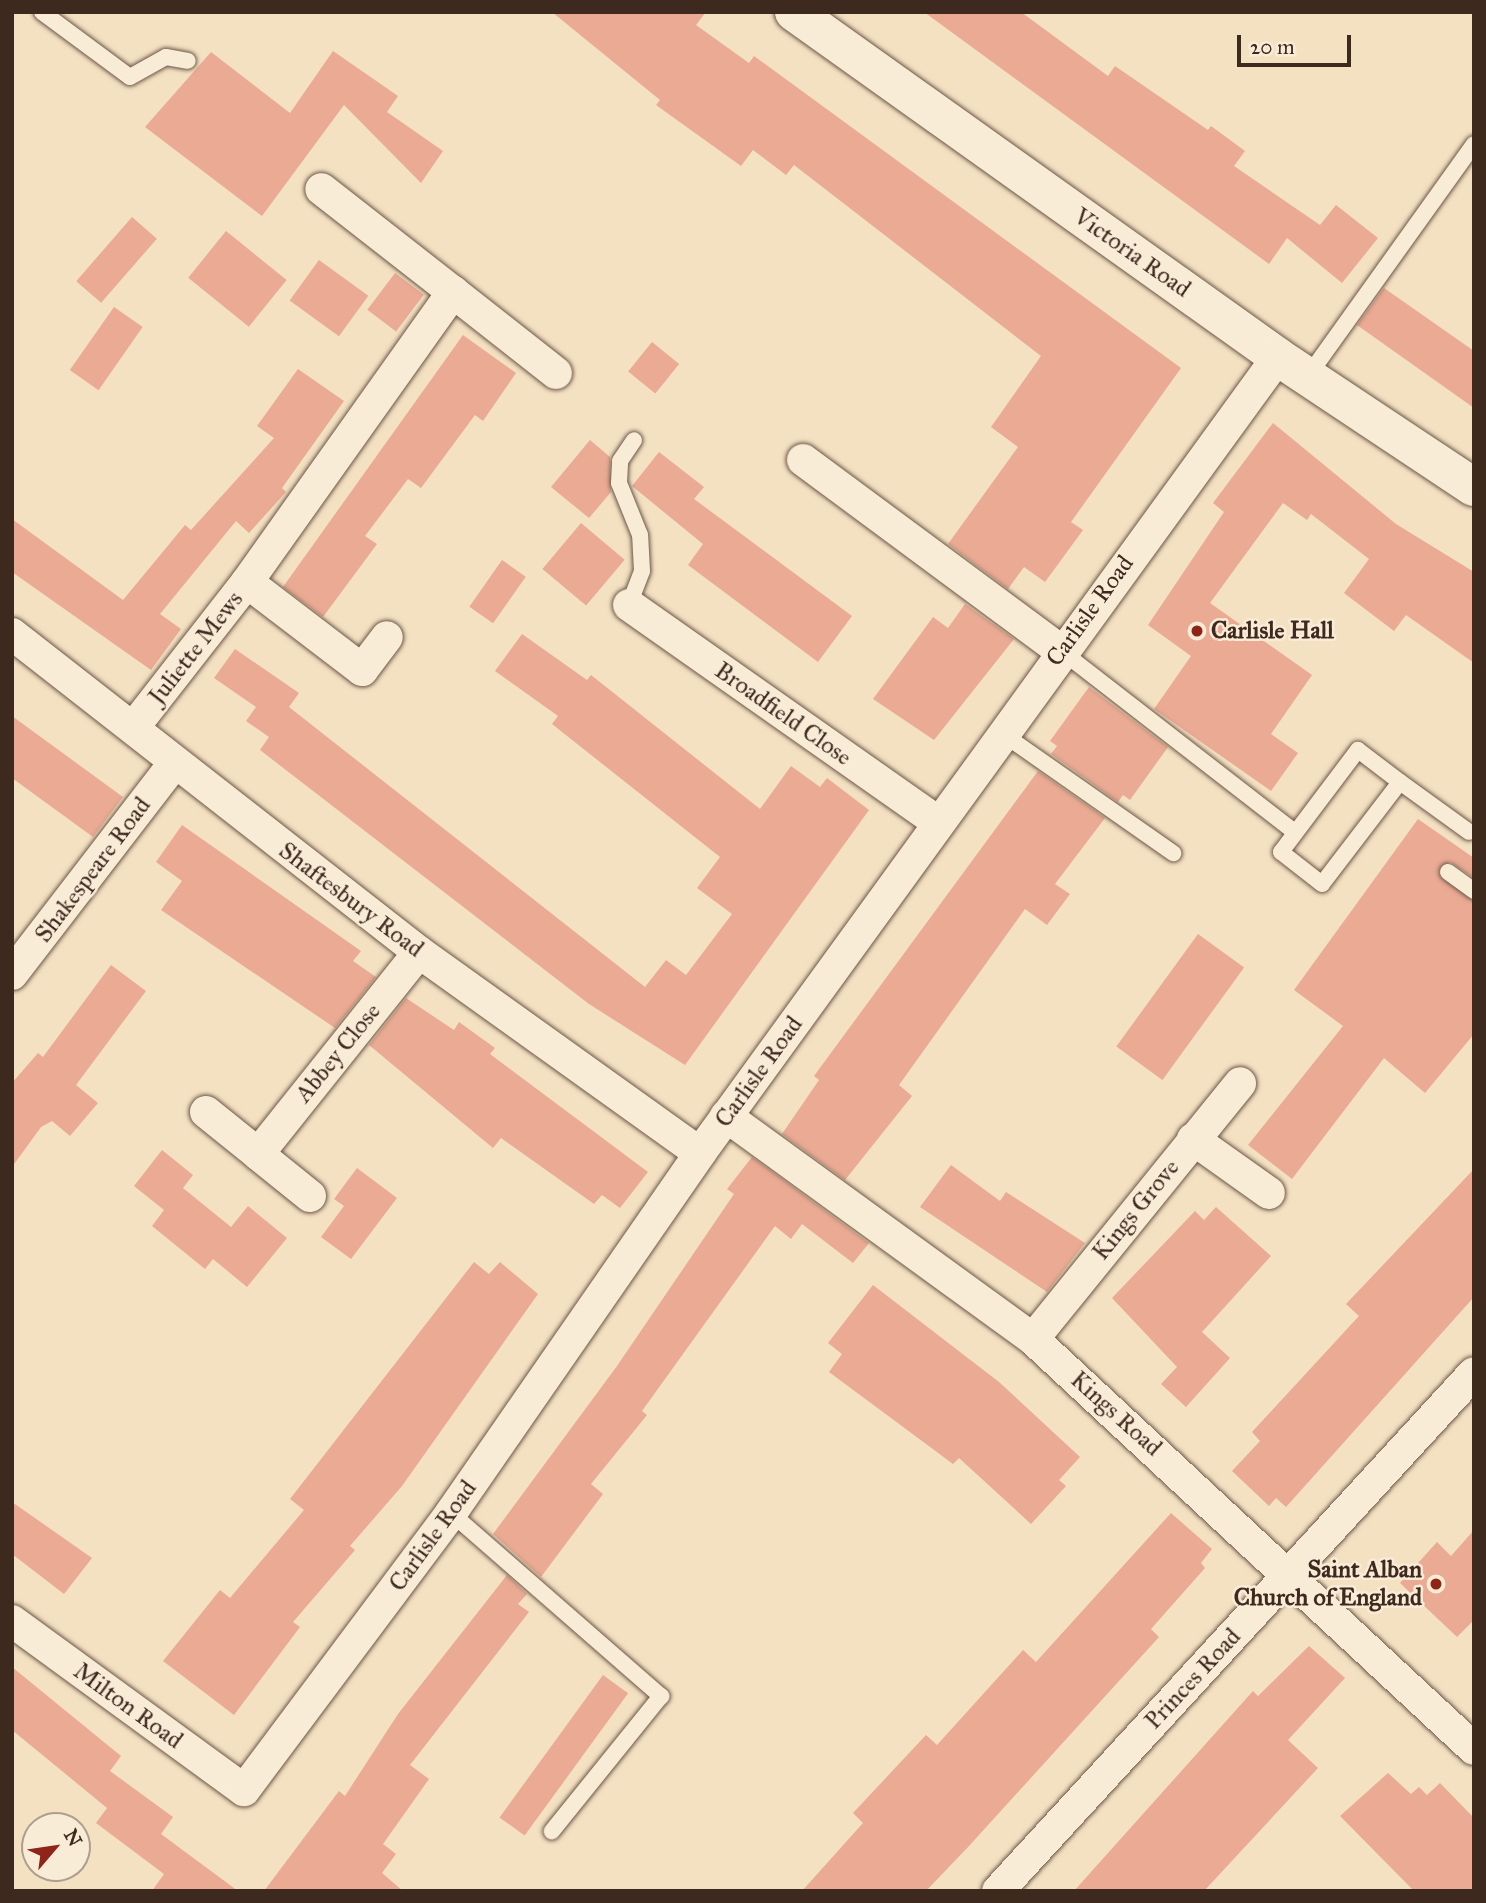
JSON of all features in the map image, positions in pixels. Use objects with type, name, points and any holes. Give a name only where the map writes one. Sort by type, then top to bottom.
[{"type":"street","name":"Victoria Road","points":[[815,18],[1293,366],[1474,487]]},
{"type":"street","points":[[321,189],[556,373]]},
{"type":"street","points":[[247,582],[453,292]]},
{"type":"street","name":"Carlisle Road","points":[[244,1790],[451,1513],[726,1116],[1003,734],[1060,650],[1293,366]]},
{"type":"street","points":[[803,460],[1060,650]]},
{"type":"street","name":"Juliette Mews","points":[[133,728],[247,582],[362,670],[387,637]]},
{"type":"street","name":"Broadfield Close","points":[[629,605],[938,822]]},
{"type":"street","name":"Shaftesbury Road","points":[[12,634],[133,728],[173,765],[419,952],[700,1153]]},
{"type":"street","name":"Shakespeare Road","points":[[12,975],[173,765]]},
{"type":"street","name":"Abbey Close","points":[[258,1154],[419,952]]},
{"type":"street","name":"Kings Grove","points":[[1033,1339],[1240,1083]]},
{"type":"street","points":[[206,1112],[310,1196]]},
{"type":"street","name":"Kings Road","points":[[726,1116],[1033,1339],[1291,1573],[1474,1749]]},
{"type":"street","points":[[1193,1139],[1269,1193]]},
{"type":"street","name":"Princes Road","points":[[998,1891],[1474,1373]]},
{"type":"street","name":"Milton Road","points":[[12,1621],[244,1790]]},
{"type":"lane","points":[[42,12],[130,77],[166,57],[188,61]]},
{"type":"lane","points":[[1293,366],[1474,145]]},
{"type":"lane","points":[[629,605],[642,559],[640,535],[620,483],[620,461],[634,440]]},
{"type":"lane","points":[[1060,650],[1296,832]]},
{"type":"lane","points":[[1003,734],[1173,853]]},
{"type":"lane","points":[[1400,782],[1322,884],[1280,852],[1358,750],[1469,832]]},
{"type":"lane","points":[[1448,872],[1474,891]]},
{"type":"lane","points":[[451,1513],[661,1696],[552,1831]]},
{"type":"building","points":[[552,12],[706,12],[696,25],[749,63],[754,56],[1181,368],[1071,522],[1083,530],[1045,582],[1024,567],[1008,589],[948,544],[1018,447],[991,427],[1041,356],[794,165],[786,175],[753,150],[741,166],[656,105],[660,100]]},
{"type":"building","points":[[924,12],[1021,12],[1108,76],[1115,66],[1208,130],[1211,126],[1245,151],[1234,166],[1320,225],[1336,205],[1378,238],[1342,283],[1287,238],[1269,264]]},
{"type":"building","points":[[333,51],[398,96],[387,112],[443,151],[421,183],[344,105],[262,216],[145,127],[211,52],[290,113]]},
{"type":"building","points":[[132,217],[157,239],[101,303],[76,281]]},
{"type":"building","points":[[226,231],[287,280],[249,327],[188,278]]},
{"type":"building","points":[[319,260],[368,296],[339,336],[290,300]]},
{"type":"building","points":[[395,273],[424,295],[396,331],[367,310]]},
{"type":"building","points":[[1384,288],[1474,351],[1474,408],[1357,325]]},
{"type":"building","points":[[114,307],[143,327],[99,390],[70,370]]},
{"type":"building","points":[[463,335],[516,373],[483,421],[475,415],[421,488],[408,479],[365,536],[377,544],[323,617],[283,587]]},
{"type":"building","points":[[652,342],[679,364],[655,394],[628,372]]},
{"type":"building","points":[[298,369],[344,401],[282,488],[286,492],[249,533],[236,521],[160,614],[181,629],[151,670],[12,572],[12,519],[123,600],[185,525],[191,530],[274,438],[257,426]]},
{"type":"building","points":[[1273,423],[1396,524],[1474,572],[1474,663],[1406,615],[1394,631],[1344,593],[1369,559],[1311,514],[1307,520],[1283,503],[1210,603],[1312,675],[1271,734],[1298,753],[1271,791],[1154,709],[1191,656],[1148,625],[1224,512],[1213,503]]},
{"type":"building","points":[[590,440],[610,457],[611,492],[589,518],[551,487]]},
{"type":"building","points":[[659,452],[704,487],[694,499],[852,616],[818,662],[688,565],[703,544],[632,486]]},
{"type":"building","points":[[581,523],[625,560],[586,606],[542,569]]},
{"type":"building","points":[[502,560],[526,577],[493,623],[469,607]]},
{"type":"building","points":[[965,604],[1014,639],[934,740],[873,699],[933,617],[948,628]]},
{"type":"building","points":[[522,634],[587,680],[591,675],[760,809],[791,766],[820,787],[827,778],[869,810],[685,1065],[589,1004],[260,750],[269,737],[246,721],[256,707],[214,678],[235,649],[299,693],[289,707],[645,987],[666,960],[686,975],[732,914],[697,888],[720,857],[552,724],[558,716],[495,671]]},
{"type":"building","points":[[1089,687],[1168,747],[1130,800],[1123,795],[1118,802],[1051,754],[1057,746],[1050,741]]},
{"type":"building","points":[[12,716],[123,797],[93,837],[12,778]]},
{"type":"building","points":[[1038,771],[1105,818],[1055,884],[1070,894],[1047,925],[1025,909],[899,1085],[912,1096],[845,1180],[782,1134],[819,1080],[814,1076]]},
{"type":"building","points":[[1418,819],[1474,858],[1474,878],[1450,862],[1438,872],[1474,901],[1474,1034],[1425,1093],[1384,1058],[1292,1179],[1248,1145],[1343,1026],[1294,990]]},
{"type":"building","points":[[182,825],[361,951],[353,961],[376,977],[335,1028],[161,910],[182,881],[156,862]]},
{"type":"building","points":[[1198,934],[1244,968],[1162,1080],[1116,1046]]},
{"type":"building","points":[[111,965],[146,991],[76,1085],[98,1103],[70,1136],[52,1121],[41,1127],[12,1167],[12,1083],[38,1053],[43,1057]]},
{"type":"building","points":[[406,998],[454,1030],[459,1022],[495,1048],[490,1054],[648,1172],[620,1208],[602,1195],[594,1204],[501,1138],[493,1148],[369,1045]]},
{"type":"building","points":[[162,1150],[193,1175],[183,1188],[231,1227],[248,1206],[287,1238],[247,1287],[213,1259],[205,1269],[152,1226],[164,1210],[134,1186]]},
{"type":"building","points":[[752,1157],[869,1243],[853,1263],[802,1224],[791,1239],[775,1226],[642,1411],[647,1415],[591,1484],[603,1494],[541,1577],[493,1534],[617,1366],[734,1194],[727,1189]]},
{"type":"building","points":[[951,1165],[1000,1201],[1006,1192],[1085,1243],[1047,1292],[920,1207]]},
{"type":"building","points":[[357,1168],[397,1198],[351,1259],[321,1237],[344,1206],[334,1199]]},
{"type":"building","points":[[1474,1169],[1474,1297],[1286,1507],[1276,1498],[1269,1506],[1232,1471],[1260,1441],[1252,1432],[1359,1316],[1346,1304]]},
{"type":"building","points":[[1216,1207],[1271,1256],[1202,1332],[1230,1358],[1186,1407],[1161,1384],[1177,1367],[1112,1298],[1195,1211],[1204,1220]]},
{"type":"building","points":[[474,1262],[489,1274],[500,1262],[538,1294],[402,1486],[350,1546],[355,1550],[293,1622],[300,1627],[234,1715],[163,1661],[220,1590],[230,1598],[304,1510],[290,1499]]},
{"type":"building","points":[[873,1285],[999,1382],[1080,1457],[1059,1480],[1066,1486],[1031,1524],[959,1458],[953,1464],[829,1372],[842,1354],[828,1343]]},
{"type":"building","points":[[12,1502],[92,1558],[64,1594],[12,1554]]},
{"type":"building","points":[[1171,1513],[1212,1549],[1201,1563],[1205,1568],[1151,1629],[1159,1637],[926,1891],[802,1891],[863,1823],[853,1813],[926,1735],[937,1745],[1023,1650],[1036,1662]]},
{"type":"building","name":"Saint Alban Church of England","points":[[1474,1530],[1474,1620],[1457,1637],[1400,1583],[1437,1542],[1451,1556]]},
{"type":"building","points":[[507,1575],[527,1594],[518,1604],[529,1612],[410,1765],[429,1779],[383,1844],[396,1854],[382,1873],[403,1891],[264,1891],[339,1791],[345,1796],[398,1714]]},
{"type":"building","points":[[1309,1646],[1345,1678],[1288,1740],[1318,1768],[1204,1891],[1074,1891],[1253,1691],[1258,1696]]},
{"type":"building","points":[[12,1667],[121,1756],[110,1771],[173,1817],[161,1834],[238,1891],[152,1891],[164,1874],[96,1823],[107,1808],[12,1730]]},
{"type":"building","points":[[603,1675],[628,1693],[525,1836],[500,1817]]},
{"type":"building","points":[[1388,1773],[1411,1794],[1419,1787],[1427,1795],[1440,1783],[1474,1818],[1474,1891],[1414,1891],[1340,1816]]},
{"type":"place","name":"Carlisle Hall","points":[[1197,631]]},
{"type":"place","name":"Saint Alban Church of England","points":[[1436,1584]]}]
